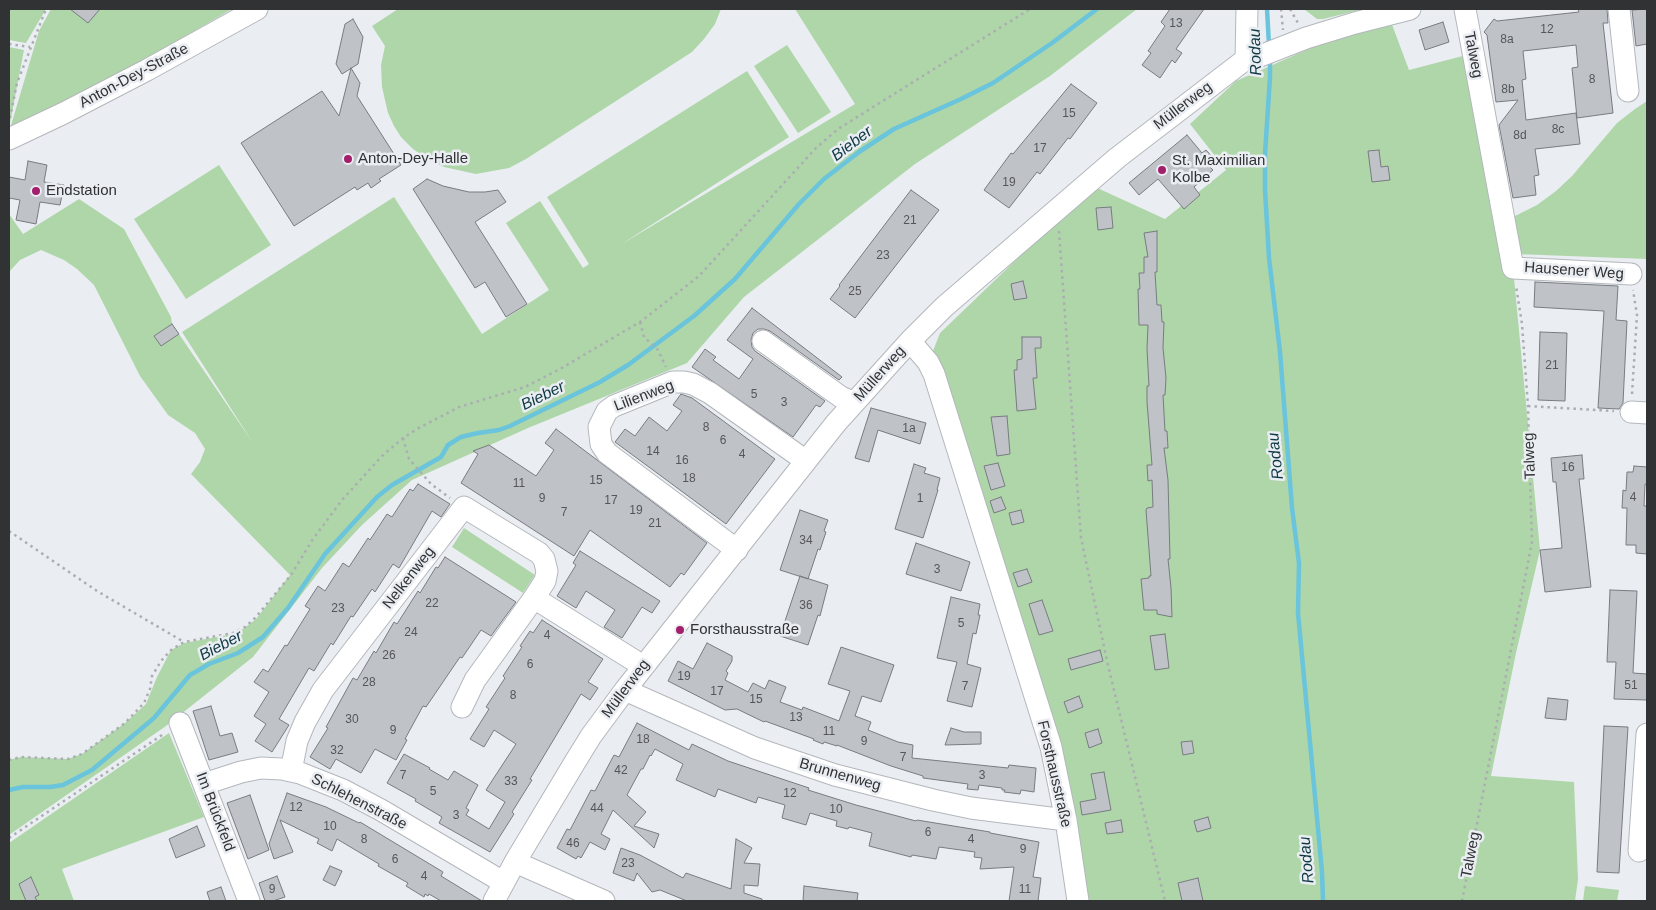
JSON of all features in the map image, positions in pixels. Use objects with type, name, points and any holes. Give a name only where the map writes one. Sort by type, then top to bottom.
[{"type":"street","name":"Anton-Dey-Straße","points":[[10,128],[64,113],[147,70],[257,9]]},
{"type":"street","points":[[1248,9],[1262,54]]},
{"type":"street","name":"Müllerweg","points":[[494,901],[503,882],[591,736],[625,690],[854,403],[910,341],[956,295],[1057,208],[1170,115],[1262,54],[1355,23],[1410,9]]},
{"type":"street","name":"Talweg","points":[[1464,9],[1513,268]]},
{"type":"street","points":[[1619,9],[1628,91]]},
{"type":"street","name":"Hausener Weg","points":[[1513,268],[1631,274]]},
{"type":"street","points":[[763,341],[841,397],[854,403]]},
{"type":"street","name":"Forsthausstraße","points":[[910,341],[925,357],[934,374],[1051,747],[1066,820],[1078,901]]},
{"type":"street","name":"Lilienweg","points":[[737,550],[606,453],[601,444],[599,427],[608,411],[614,406],[673,382],[693,384],[716,397],[806,462]]},
{"type":"street","points":[[462,707],[475,680],[545,581],[546,571],[544,559],[539,553],[464,507]]},
{"type":"street","name":"Nelkenweg","points":[[291,771],[297,741],[305,722],[323,690],[464,507]]},
{"type":"street","points":[[534,598],[644,666]]},
{"type":"street","name":"Brunnenweg","points":[[625,690],[754,748],[835,775],[971,808],[1066,820]]},
{"type":"street","name":"Im Brückfeld","points":[[180,723],[249,901]]},
{"type":"street","points":[[1639,850],[1647,734]]},
{"type":"street","name":"Schlehenstraße","points":[[204,784],[252,770],[272,768],[291,771],[342,790],[381,810],[503,882]]},
{"type":"street","points":[[515,862],[604,901]]},
{"type":"path","points":[[10,128],[17,83],[46,9]]},
{"type":"path","points":[[9,760],[21,757],[68,759],[82,754],[126,723],[144,703],[150,689],[152,676],[161,661],[171,650],[184,642],[233,633],[245,627],[255,618],[290,575],[313,539],[342,500],[382,456],[403,438],[459,407],[525,387],[560,369],[640,322],[699,276],[816,148],[838,128],[1030,9]]},
{"type":"path","points":[[9,44],[30,47]]},
{"type":"path","points":[[1057,208],[1081,538],[1107,661],[1165,901]]},
{"type":"path","name":"Talweg","points":[[1462,901],[1532,542],[1528,406],[1522,324],[1513,268]]},
{"type":"path","name":"Hausener Weg","points":[[1631,274],[1637,316],[1639,413]]},
{"type":"path","points":[[640,322],[644,337],[658,350]]},
{"type":"path","points":[[1528,406],[1639,413]]},
{"type":"path","points":[[403,438],[409,459],[422,474],[442,493],[464,507]]},
{"type":"path","points":[[9,531],[98,592],[184,642]]},
{"type":"path","points":[[9,838],[180,723]]},
{"type":"green space","points":[[9,9],[46,9],[26,43],[9,40]]},
{"type":"green space","points":[[51,9],[232,9],[9,138],[9,132],[39,31]]},
{"type":"green space","points":[[398,9],[721,9],[715,24],[692,52],[526,159],[509,168],[476,174],[444,167],[429,160],[413,149],[401,137],[394,126],[388,113],[382,87],[381,65],[385,46],[372,26]]},
{"type":"green space","points":[[795,9],[1137,9],[1050,76],[915,164],[744,297],[687,363],[528,428],[412,480],[362,525],[322,568],[253,657],[166,726],[9,835],[9,760],[21,757],[68,759],[82,754],[125,723],[146,704],[171,650],[184,643],[233,634],[243,629],[256,619],[290,575],[191,474],[200,462],[205,449],[195,433],[168,415],[140,376],[94,285],[64,260],[41,250],[20,260],[9,272],[9,214],[23,234],[79,199],[124,229],[171,317],[172,324],[154,336],[161,345],[179,334],[253,443],[182,332],[394,197],[482,334],[549,290],[506,223],[540,201],[583,268],[589,264],[547,197],[747,71],[789,137],[620,245],[855,104]]},
{"type":"green space","points":[[1304,9],[1364,9],[1317,19]]},
{"type":"green space","points":[[1388,14],[1409,70],[1478,52],[1509,219],[1537,205],[1556,191],[1572,176],[1617,123],[1647,101],[1647,259],[1515,254],[1513,268],[1540,550],[1516,653],[1491,776],[1574,782],[1578,879],[1575,901],[1088,901],[1074,815],[1056,726],[933,351],[940,333],[1093,186],[1165,219],[1226,170],[1190,124],[1236,81]]},
{"type":"green space","points":[[787,45],[831,112],[798,133],[754,66]]},
{"type":"green space","points":[[9,47],[24,50],[9,128]]},
{"type":"green space","points":[[219,165],[271,245],[186,299],[134,219]]},
{"type":"green space","points":[[464,528],[535,575],[523,593],[452,547]]},
{"type":"green space","points":[[169,733],[204,817],[62,869],[74,901],[9,901],[9,843]]},
{"type":"green space","points":[[1585,886],[1619,890],[1617,901],[1583,901]]},
{"type":"building","points":[[70,9],[100,9],[88,23]]},
{"type":"building","points":[[1170,9],[1204,9],[1176,49],[1182,53],[1175,63],[1172,60],[1160,78],[1142,65],[1151,53],[1148,51],[1165,26],[1161,22]]},
{"type":"building","points":[[1578,9],[1607,9],[1608,23],[1603,23],[1613,113],[1577,118],[1572,68],[1578,67],[1576,45],[1523,51],[1526,79],[1522,80],[1526,120],[1576,113],[1580,144],[1535,149],[1539,175],[1534,176],[1536,195],[1513,198],[1499,125],[1518,100],[1496,102],[1487,35],[1484,32],[1494,19],[1497,21],[1579,12]]},
{"type":"building","points":[[1647,9],[1647,44],[1636,46],[1632,10]]},
{"type":"building","points":[[353,19],[363,37],[358,64],[342,74],[336,64],[345,24]]},
{"type":"building","points":[[1443,22],[1449,42],[1425,50],[1419,30]]},
{"type":"building","points":[[351,68],[360,83],[357,96],[401,165],[379,179],[381,181],[371,188],[368,183],[357,190],[355,187],[294,226],[241,143],[322,91],[339,116]]},
{"type":"building","points":[[1071,84],[1097,103],[1070,139],[1068,138],[1040,174],[1037,172],[1009,208],[984,190],[1011,153],[1013,154]]},
{"type":"building","points":[[1187,135],[1202,153],[1206,150],[1215,160],[1209,166],[1213,170],[1194,187],[1200,195],[1184,209],[1158,179],[1139,195],[1129,183]]},
{"type":"building","points":[[1379,150],[1381,167],[1388,166],[1390,180],[1372,182],[1368,151]]},
{"type":"building","name":"Endstation","points":[[28,161],[47,165],[44,182],[64,185],[60,205],[40,202],[36,224],[16,220],[20,200],[9,198],[9,177],[25,180]]},
{"type":"building","points":[[427,179],[443,186],[469,192],[498,190],[506,202],[475,222],[527,304],[506,317],[485,282],[475,288],[413,189]]},
{"type":"building","points":[[911,190],[939,210],[855,318],[830,299]]},
{"type":"building","points":[[1111,207],[1113,228],[1098,230],[1096,208]]},
{"type":"building","points":[[1157,231],[1157,272],[1155,272],[1157,305],[1161,305],[1162,322],[1164,322],[1163,348],[1166,378],[1165,395],[1163,395],[1168,448],[1164,448],[1168,480],[1170,559],[1168,559],[1172,617],[1157,614],[1157,610],[1144,610],[1141,579],[1151,576],[1146,510],[1153,507],[1152,480],[1148,481],[1147,465],[1152,465],[1147,402],[1147,386],[1149,386],[1148,325],[1139,325],[1138,289],[1140,289],[1139,273],[1144,273],[1144,257],[1148,257],[1144,233]]},
{"type":"building","points":[[1023,281],[1027,298],[1014,300],[1011,284]]},
{"type":"building","points":[[1535,282],[1618,286],[1616,320],[1627,321],[1623,403],[1619,409],[1598,408],[1604,311],[1534,307]]},
{"type":"building","points":[[752,308],[842,377],[839,380],[770,331],[758,329],[753,333],[751,340],[755,351],[825,401],[820,407],[816,405],[793,437],[692,367],[705,349],[716,357],[713,360],[739,379],[753,359],[727,340]]},
{"type":"building","points":[[172,324],[179,334],[161,346],[154,336]]},
{"type":"building","points":[[1540,332],[1567,333],[1565,401],[1538,400]]},
{"type":"building","points":[[1022,337],[1041,337],[1041,348],[1035,348],[1037,378],[1033,378],[1036,409],[1017,411],[1014,370],[1017,370],[1017,360],[1022,359]]},
{"type":"building","points":[[681,394],[692,398],[775,459],[726,524],[615,442],[625,429],[635,436],[649,417],[667,431],[682,411],[673,405]]},
{"type":"building","points":[[871,408],[926,423],[920,444],[878,430],[869,462],[855,458]]},
{"type":"building","points":[[1007,416],[1010,454],[997,456],[991,417]]},
{"type":"building","points":[[556,429],[707,543],[684,575],[681,573],[670,587],[590,530],[574,556],[461,483],[478,454],[473,451],[489,445],[536,476],[554,450],[545,443]]},
{"type":"building","points":[[1582,455],[1584,479],[1579,479],[1591,587],[1545,592],[1540,550],[1562,548],[1556,482],[1553,482],[1551,458]]},
{"type":"building","points":[[998,463],[1005,486],[991,490],[984,466]]},
{"type":"building","points":[[914,464],[926,468],[924,473],[940,478],[923,538],[895,529]]},
{"type":"building","points":[[1634,466],[1647,467],[1644,506],[1647,506],[1647,554],[1636,553],[1636,545],[1626,545],[1627,508],[1622,508],[1623,490],[1626,491],[1627,472],[1633,472]]},
{"type":"building","points":[[418,484],[450,504],[441,517],[432,511],[399,568],[393,564],[375,592],[372,589],[353,617],[351,616],[333,645],[331,643],[314,671],[309,668],[279,719],[289,725],[272,752],[255,741],[266,724],[254,716],[269,692],[254,682],[263,669],[268,672],[285,645],[287,646],[310,609],[305,606],[318,586],[325,591],[343,563],[349,567],[387,514],[392,517],[410,489],[413,491]]},
{"type":"building","points":[[1001,497],[1006,509],[994,513],[990,501]]},
{"type":"building","points":[[800,510],[828,520],[820,550],[818,549],[808,579],[780,570]]},
{"type":"building","points":[[1021,510],[1024,522],[1012,525],[1009,513]]},
{"type":"building","points":[[916,543],[970,562],[961,591],[906,574]]},
{"type":"building","points":[[580,551],[660,601],[652,613],[642,607],[622,638],[604,627],[615,610],[586,591],[576,608],[557,596],[576,565],[573,563]]},
{"type":"building","points":[[445,557],[516,602],[491,636],[481,630],[462,658],[460,657],[426,707],[423,706],[396,760],[375,749],[361,773],[336,759],[330,769],[310,757],[328,728],[326,727],[353,678],[357,680],[394,622],[397,624],[418,591],[420,593],[436,567],[438,568]]},
{"type":"building","points":[[1027,569],[1032,582],[1018,587],[1013,573]]},
{"type":"building","points":[[800,576],[828,585],[820,616],[818,615],[808,645],[780,636]]},
{"type":"building","points":[[1610,590],[1637,591],[1633,673],[1647,674],[1647,700],[1614,699],[1616,662],[1607,662]]},
{"type":"building","points":[[951,597],[980,604],[976,634],[973,633],[967,664],[981,668],[972,707],[947,701],[957,662],[937,658]]},
{"type":"building","points":[[1042,600],[1053,631],[1039,635],[1029,604]]},
{"type":"building","points":[[542,620],[603,659],[588,682],[598,688],[590,700],[581,694],[530,779],[532,780],[512,812],[514,814],[490,852],[439,823],[442,817],[415,801],[416,799],[387,783],[404,754],[448,780],[454,771],[478,785],[466,808],[469,810],[466,815],[489,829],[505,802],[486,790],[516,744],[494,730],[484,747],[470,739],[489,709],[486,707],[505,678],[503,676],[522,647],[520,646],[530,631],[533,633]]},
{"type":"building","points":[[1165,634],[1169,668],[1155,670],[1150,636]]},
{"type":"building","points":[[707,643],[732,656],[732,661],[726,671],[728,673],[725,680],[748,692],[753,683],[765,689],[769,680],[786,687],[780,702],[802,710],[803,707],[839,721],[850,691],[828,684],[841,647],[894,665],[881,702],[862,696],[855,716],[871,722],[868,730],[898,742],[913,745],[912,758],[1008,768],[1009,765],[1036,768],[1034,792],[1021,790],[1020,794],[1004,792],[1005,790],[1002,790],[1002,788],[979,785],[978,790],[967,789],[968,784],[923,778],[923,776],[837,745],[824,742],[823,744],[814,739],[764,722],[737,709],[725,710],[668,681],[678,661],[693,669]]},
{"type":"building","points":[[1100,650],[1103,661],[1071,670],[1068,659]]},
{"type":"building","points":[[1079,696],[1083,707],[1068,713],[1064,702]]},
{"type":"building","points":[[1548,698],[1568,700],[1566,720],[1545,718]]},
{"type":"building","points":[[211,706],[220,736],[232,733],[238,752],[209,760],[193,711]]},
{"type":"building","points":[[637,723],[689,750],[692,744],[728,761],[856,805],[916,821],[990,832],[1039,842],[1033,877],[1041,878],[1038,901],[1009,901],[1014,867],[980,869],[982,858],[974,857],[975,852],[939,847],[936,859],[912,855],[911,857],[869,846],[872,833],[836,826],[837,821],[810,813],[806,825],[782,818],[785,805],[758,797],[756,803],[718,789],[715,797],[676,780],[683,764],[655,749],[643,769],[641,769],[627,795],[646,812],[634,826],[659,834],[654,848],[613,810],[601,834],[610,839],[605,850],[590,842],[581,858],[578,856],[576,859],[557,848],[567,829],[570,830],[591,790],[595,791],[614,755],[619,757]]},
{"type":"building","points":[[1604,726],[1628,727],[1619,873],[1597,872]]},
{"type":"building","points":[[951,728],[964,732],[981,732],[981,744],[945,745]]},
{"type":"building","points":[[1098,729],[1102,743],[1089,748],[1085,733]]},
{"type":"building","points":[[1192,741],[1194,753],[1183,755],[1181,742]]},
{"type":"building","points":[[1104,772],[1111,810],[1082,815],[1080,802],[1096,799],[1091,774]]},
{"type":"building","points":[[287,793],[360,822],[443,872],[441,876],[482,901],[441,901],[429,894],[428,896],[425,894],[424,897],[406,886],[408,883],[337,839],[332,851],[317,843],[319,839],[280,820],[293,852],[274,859],[269,844]]},
{"type":"building","points":[[250,795],[269,850],[248,859],[227,803]]},
{"type":"building","points":[[1208,817],[1211,828],[1197,832],[1194,821]]},
{"type":"building","points":[[1121,820],[1123,832],[1107,834],[1105,823]]},
{"type":"building","points":[[197,826],[205,846],[176,858],[169,839]]},
{"type":"building","points":[[736,839],[752,848],[744,863],[760,864],[758,886],[744,885],[744,893],[762,899],[762,901],[687,901],[660,890],[652,892],[637,873],[634,881],[613,873],[621,848],[640,855],[683,878],[686,873],[731,889]]},
{"type":"building","points":[[330,866],[342,871],[335,886],[323,880]]},
{"type":"building","points":[[277,876],[285,897],[273,901],[265,901],[259,883]]},
{"type":"building","points":[[31,877],[39,895],[35,897],[37,901],[26,901],[19,884]]},
{"type":"building","points":[[1198,878],[1203,901],[1182,901],[1178,883]]},
{"type":"building","points":[[804,886],[858,893],[857,901],[803,901]]},
{"type":"building","points":[[221,887],[226,901],[210,901],[207,892]]},
{"type":"waterway","name":"Bieber","points":[[9,790],[23,787],[63,785],[92,770],[154,718],[190,675],[209,664],[238,653],[263,637],[288,608],[325,554],[377,497],[392,485],[441,457],[448,445],[461,437],[510,426],[600,382],[628,365],[694,316],[735,279],[799,204],[824,179],[859,152],[894,129],[993,83],[1052,43],[1097,9]]},
{"type":"waterway","name":"Rodau","points":[[1267,9],[1269,45]]},
{"type":"waterway","name":"Rodau","points":[[1270,58],[1265,154],[1269,258],[1280,352],[1292,508],[1299,563],[1298,613],[1322,872],[1323,901]]},
{"type":"place","name":"Anton-Dey-Halle","points":[[348,159]]},
{"type":"place","name":"St. Maximilian Kolbe","points":[[1162,170]]},
{"type":"place","name":"Endstation","points":[[36,191]]},
{"type":"place","name":"Forsthausstraße","points":[[680,630]]}]
